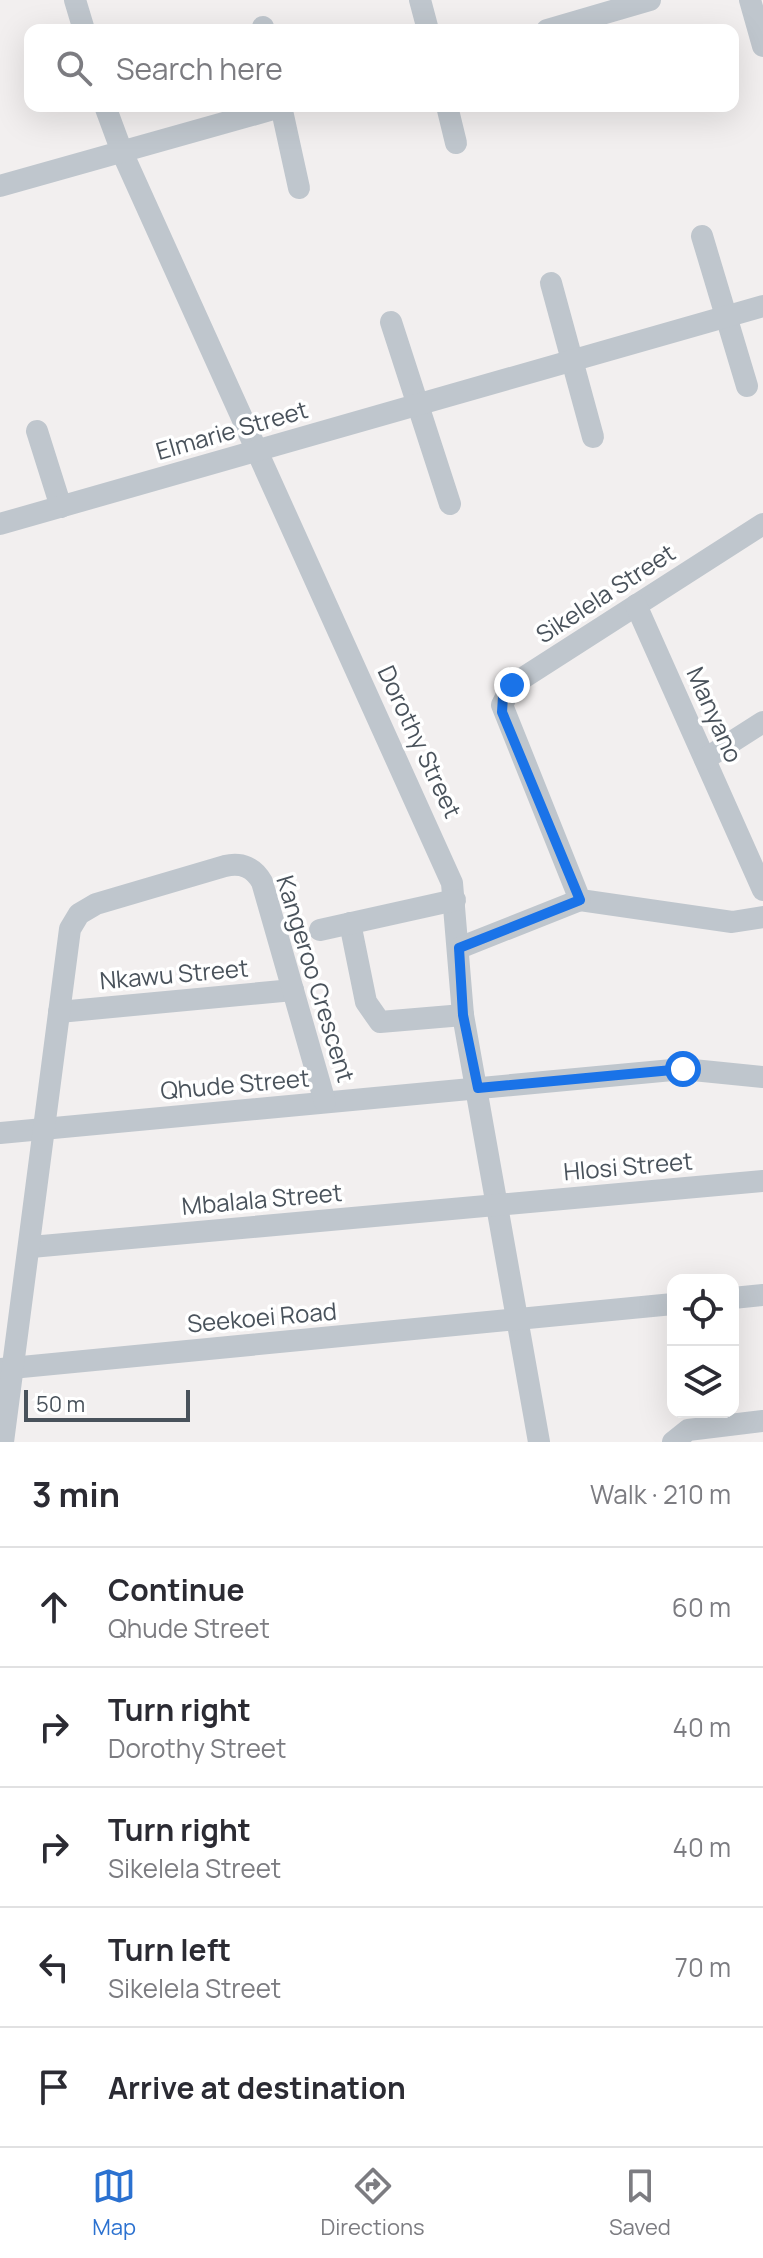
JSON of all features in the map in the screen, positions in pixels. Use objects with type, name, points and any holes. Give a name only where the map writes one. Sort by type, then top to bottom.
[{"type":"street","points":[[75,0],[82,24]]},
{"type":"street","points":[[420,0],[426,24]]},
{"type":"street","points":[[564,24],[650,0]]},
{"type":"street","points":[[750,0],[763,46]]},
{"type":"street","name":"Dorothy Street","points":[[107,112],[122,152],[443,857],[455,900],[463,1015],[539,1442]]},
{"type":"street","points":[[0,186],[261,112]]},
{"type":"street","points":[[283,112],[299,188]]},
{"type":"street","points":[[448,112],[456,143]]},
{"type":"street","points":[[702,236],[747,386]]},
{"type":"street","points":[[551,283],[593,437]]},
{"type":"street","name":"Elmarie Street","points":[[0,524],[763,306]]},
{"type":"street","points":[[391,322],[450,504]]},
{"type":"street","points":[[37,431],[61,507]]},
{"type":"street","name":"Sikelela Street","points":[[580,900],[502,705],[512,685],[763,524]]},
{"type":"street","name":"Manyano","points":[[636,605],[763,890]]},
{"type":"street","points":[[705,759],[763,722]]},
{"type":"street","name":"Kangeroo Crescent","points":[[3,1442],[7,1368],[31,1247],[70,929],[79,914],[96,904],[233,864],[247,867],[262,882],[325,1102]]},
{"type":"street","points":[[320,930],[455,900]]},
{"type":"street","points":[[459,948],[580,900],[732,922],[763,917]]},
{"type":"street","points":[[350,923],[366,1002],[380,1022],[463,1015]]},
{"type":"street","name":"Nkawu Street","points":[[59,1012],[293,990]]},
{"type":"street","name":"Qhude Street","points":[[0,1133],[683,1069],[763,1077]]},
{"type":"street","name":"Hlosi Street","points":[[498,1205],[763,1181]]},
{"type":"street","name":"Mbalala Street","points":[[31,1247],[498,1205]]},
{"type":"street","points":[[739,1297],[763,1295]]},
{"type":"street","name":"Seekoei Road","points":[[7,1368],[667,1305]]},
{"type":"street","points":[[673,1442],[688,1430],[763,1421]]},
{"type":"route","points":[[512,685],[503,697],[502,712],[580,900],[459,948],[463,1015],[478,1088],[683,1069]]}]
